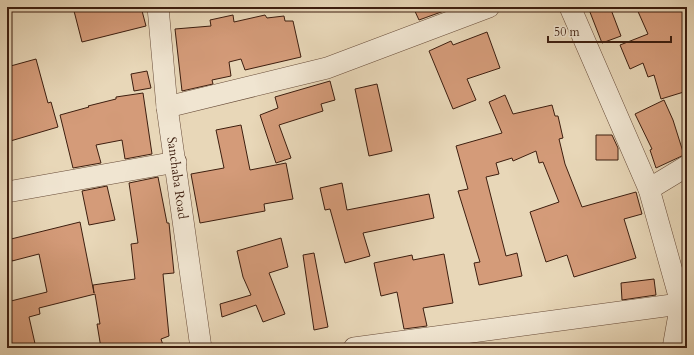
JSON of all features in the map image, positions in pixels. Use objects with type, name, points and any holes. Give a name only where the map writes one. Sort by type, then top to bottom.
[{"type":"street","name":"Sanchaba Road","points":[[158,7],[167,107],[176,162],[201,348]]},
{"type":"street","points":[[167,107],[326,68],[488,7]]},
{"type":"street","points":[[570,7],[649,189],[685,300],[673,348]]},
{"type":"street","points":[[7,192],[176,162]]},
{"type":"street","points":[[649,189],[687,166]]},
{"type":"street","points":[[354,348],[685,300]]},
{"type":"building","points":[[88,7],[141,7],[146,26],[82,42],[74,11]]},
{"type":"building","points":[[413,7],[455,7],[419,20]]},
{"type":"building","points":[[588,7],[610,7],[621,36],[602,43]]},
{"type":"building","points":[[636,7],[687,7],[687,91],[661,99],[654,75],[648,77],[643,63],[630,69],[620,45],[648,34]]},
{"type":"building","points":[[233,15],[234,22],[265,15],[267,18],[284,16],[285,21],[293,21],[301,57],[245,70],[241,59],[229,62],[231,76],[212,80],[213,84],[182,91],[175,29],[211,26],[210,20]]},
{"type":"building","points":[[487,32],[500,68],[467,79],[476,100],[453,109],[429,51],[451,41],[453,45]]},
{"type":"building","points":[[36,59],[48,103],[51,102],[58,127],[7,142],[7,67]]},
{"type":"building","points":[[147,71],[151,88],[134,91],[131,74]]},
{"type":"building","points":[[330,81],[335,100],[321,104],[323,111],[279,125],[291,158],[276,163],[260,115],[278,108],[275,97]]},
{"type":"building","points":[[377,84],[392,151],[369,156],[355,89]]},
{"type":"building","points":[[143,93],[152,154],[125,159],[122,140],[96,145],[101,163],[73,168],[60,115],[116,99],[116,97]]},
{"type":"building","points":[[505,95],[513,114],[552,105],[555,116],[558,116],[563,138],[559,139],[565,164],[582,207],[636,192],[642,214],[624,219],[636,258],[574,277],[567,255],[546,262],[530,212],[559,202],[543,162],[539,163],[536,151],[513,161],[512,158],[496,163],[499,174],[486,177],[506,256],[517,253],[522,276],[479,285],[474,263],[480,262],[458,191],[468,189],[456,146],[502,133],[489,102]]},
{"type":"building","points":[[664,100],[673,120],[684,155],[656,168],[650,150],[652,149],[635,114]]},
{"type":"building","points":[[241,125],[250,170],[286,163],[293,199],[264,204],[265,211],[200,223],[191,174],[224,168],[216,130]]},
{"type":"building","points":[[596,135],[612,135],[618,148],[618,160],[596,160]]},
{"type":"building","points":[[158,177],[167,223],[169,223],[174,273],[163,274],[169,336],[161,339],[164,348],[101,348],[97,324],[100,324],[95,294],[39,308],[40,314],[29,317],[36,348],[7,348],[7,302],[47,292],[39,254],[12,261],[7,240],[80,222],[94,293],[93,285],[135,279],[131,244],[138,243],[129,183]]},
{"type":"building","points":[[342,183],[347,210],[429,194],[434,218],[363,233],[370,256],[345,263],[330,209],[325,210],[320,188]]},
{"type":"building","points":[[107,186],[115,220],[89,225],[82,191]]},
{"type":"building","points":[[281,238],[288,267],[269,273],[285,314],[263,322],[256,305],[222,317],[220,304],[251,295],[243,277],[237,251]]},
{"type":"building","points":[[314,253],[328,327],[314,330],[303,255]]},
{"type":"building","points":[[444,254],[453,303],[423,308],[427,326],[404,329],[397,292],[381,296],[374,263],[412,255],[413,260]]},
{"type":"building","points":[[654,279],[656,295],[622,300],[621,283]]}]
